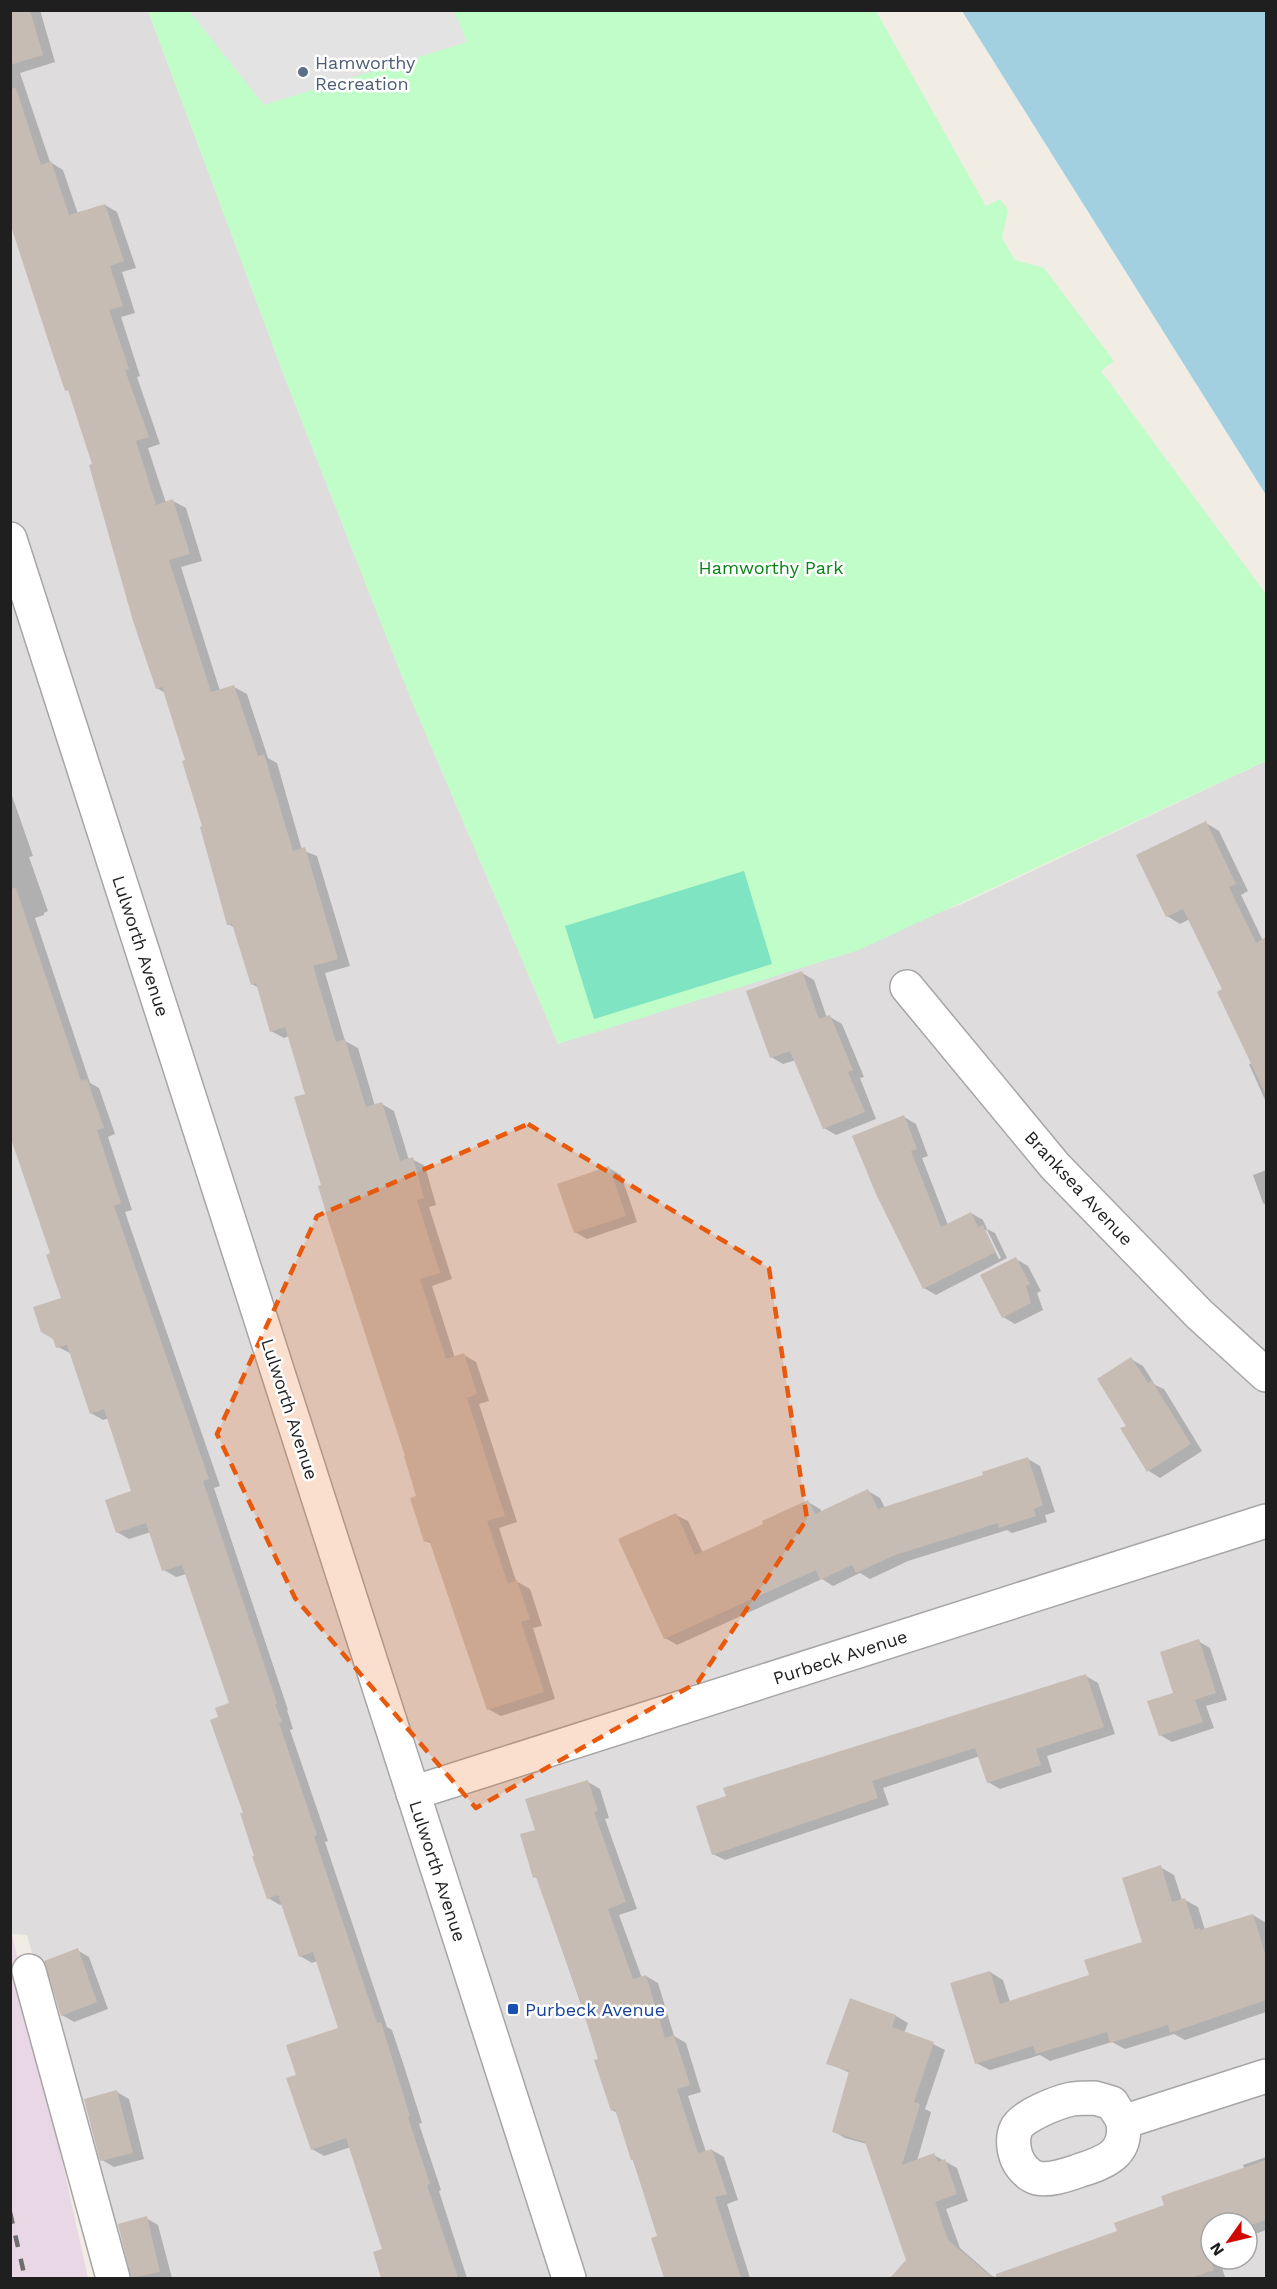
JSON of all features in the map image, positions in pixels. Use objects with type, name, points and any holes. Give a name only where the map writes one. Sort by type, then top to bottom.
[{"type":"street","name":"Lulworth Avenue","points":[[10,539],[569,2278]]},
{"type":"street","name":"Branksea Avenue","points":[[907,987],[1055,1166],[1199,1314],[1266,1375]]},
{"type":"street","name":"Purbeck Avenue","points":[[413,1792],[1266,1521]]},
{"type":"street","points":[[29,1971],[113,2278]]},
{"type":"street","points":[[1123,2122],[1266,2076]]},
{"type":"highlighted area","points":[[528,1124],[769,1268],[807,1519],[698,1682],[476,1808],[295,1598],[217,1434],[317,1216]]},
{"type":"shaded area","points":[[11,11],[148,11],[288,386],[411,699],[558,1044],[960,905],[1266,761],[1266,2278],[124,2278],[27,1935],[11,1934]]},
{"type":"shaded area","name":"Hamworthy Recreation","points":[[189,11],[454,11],[467,42],[264,105]]},
{"type":"shaded area","points":[[10,1929],[13,1938],[88,2278],[11,2278]]},
{"type":"green space","name":"Hamworthy Park","points":[[148,11],[876,11],[986,206],[1000,199],[1008,210],[1002,238],[1015,260],[1044,268],[1114,361],[1101,371],[1266,594],[1266,761],[859,950],[558,1044],[411,699],[288,386]]},
{"type":"green space","points":[[744,871],[772,964],[594,1019],[565,926]]},
{"type":"water","points":[[962,11],[1266,11],[1266,495]]},
{"type":"building","points":[[10,10],[30,10],[43,55],[10,65]]},
{"type":"building","points":[[16,88],[41,165],[51,161],[69,215],[105,204],[124,261],[110,266],[123,306],[109,310],[129,369],[125,370],[149,437],[136,441],[156,505],[173,499],[190,554],[169,560],[211,692],[234,685],[258,756],[264,754],[293,851],[305,847],[338,959],[313,966],[336,1042],[345,1039],[366,1107],[382,1102],[400,1161],[413,1157],[424,1198],[417,1200],[440,1273],[420,1279],[446,1359],[464,1353],[477,1394],[467,1398],[505,1516],[487,1521],[508,1584],[517,1580],[530,1619],[521,1622],[544,1692],[487,1710],[429,1540],[424,1542],[410,1498],[416,1496],[405,1456],[330,1226],[318,1186],[321,1185],[294,1097],[305,1094],[285,1027],[270,1032],[256,983],[251,985],[232,924],[227,925],[200,827],[202,826],[182,761],[185,760],[162,687],[156,689],[133,621],[89,465],[92,464],[68,390],[65,391],[10,223],[10,89]]},
{"type":"building","points":[[1206,821],[1236,884],[1229,887],[1256,943],[1266,937],[1266,1095],[1217,992],[1222,989],[1183,909],[1166,917],[1136,855]]},
{"type":"building","points":[[16,888],[81,1081],[87,1079],[104,1128],[97,1130],[121,1203],[114,1206],[209,1479],[203,1481],[277,1703],[275,1704],[282,1722],[279,1723],[317,1835],[314,1836],[377,2023],[381,2022],[430,2184],[427,2185],[458,2278],[381,2278],[373,2252],[382,2249],[346,2138],[311,2150],[286,2078],[296,2075],[286,2045],[338,2028],[313,1952],[299,1957],[278,1895],[267,1899],[252,1856],[254,1856],[240,1813],[243,1813],[210,1720],[218,1717],[215,1708],[229,1703],[182,1565],[162,1571],[146,1523],[116,1533],[105,1500],[131,1491],[104,1409],[90,1414],[67,1345],[56,1348],[53,1339],[41,1332],[33,1307],[61,1298],[46,1255],[50,1253],[10,1136],[10,889]]},
{"type":"building","points":[[802,971],[819,1019],[830,1015],[853,1070],[848,1072],[865,1112],[823,1129],[790,1051],[770,1058],[746,991]]},
{"type":"building","points":[[904,1115],[917,1149],[911,1151],[941,1227],[971,1212],[978,1227],[983,1225],[996,1252],[923,1289],[876,1194],[852,1136]]},
{"type":"building","points":[[609,1166],[626,1216],[574,1233],[557,1184]]},
{"type":"building","points":[[1016,1257],[1030,1284],[1026,1286],[1031,1303],[1002,1318],[980,1275]]},
{"type":"building","points":[[1131,1357],[1148,1383],[1152,1381],[1191,1444],[1147,1472],[1120,1428],[1126,1426],[1097,1379]]},
{"type":"building","points":[[1028,1457],[1043,1505],[1034,1509],[1036,1516],[999,1528],[998,1523],[895,1555],[856,1573],[852,1565],[820,1580],[816,1570],[664,1639],[618,1539],[676,1513],[695,1555],[763,1524],[762,1521],[808,1500],[815,1514],[868,1489],[878,1509],[983,1475],[982,1472]]},
{"type":"building","points":[[1199,1639],[1216,1693],[1195,1700],[1203,1722],[1159,1736],[1147,1701],[1173,1693],[1160,1652]]},
{"type":"building","points":[[1086,1674],[1104,1727],[1036,1749],[1041,1765],[987,1783],[975,1748],[872,1781],[878,1798],[712,1855],[696,1806],[726,1796],[723,1788]]},
{"type":"building","points":[[588,1780],[598,1811],[594,1812],[626,1902],[608,1909],[633,1979],[646,1975],[665,2038],[674,2035],[690,2085],[677,2089],[698,2153],[712,2149],[727,2194],[715,2197],[741,2278],[664,2278],[651,2238],[657,2236],[633,2160],[631,2160],[615,2109],[611,2111],[594,2060],[598,2059],[579,1998],[536,1877],[533,1878],[520,1834],[535,1830],[525,1799]]},
{"type":"building","points":[[1161,1865],[1172,1902],[1185,1898],[1195,1929],[1200,1928],[1200,1930],[1253,1914],[1266,1957],[1266,2000],[1170,2033],[1168,2025],[1110,2043],[1107,2032],[1036,2054],[1033,2046],[975,2064],[950,1983],[990,1971],[1000,2004],[1089,1975],[1084,1960],[1142,1942],[1122,1878]]},
{"type":"building","points":[[78,1948],[97,2002],[61,2016],[44,1961]]},
{"type":"building","points":[[850,1998],[896,2015],[892,2027],[934,2042],[914,2102],[920,2104],[902,2165],[934,2153],[938,2162],[945,2159],[957,2194],[935,2202],[948,2240],[993,2278],[890,2278],[906,2260],[865,2142],[832,2132],[849,2071],[826,2064]]},
{"type":"building","points":[[117,2090],[133,2153],[100,2161],[84,2099]]},
{"type":"building","points":[[1266,2160],[1266,2220],[1259,2222],[1259,2211],[1199,2211],[1199,2271],[1211,2271],[1191,2278],[996,2278],[996,2274],[1117,2231],[1114,2223],[1164,2205],[1161,2196]]},
{"type":"building","points":[[147,2216],[160,2272],[131,2278],[118,2224]]},
{"type":"railway","points":[[10,2212],[25,2278]]},
{"type":"place","name":"Hamworthy Recreation","points":[[303,72]]},
{"type":"place","name":"Purbeck Avenue","points":[[513,2009]]}]
